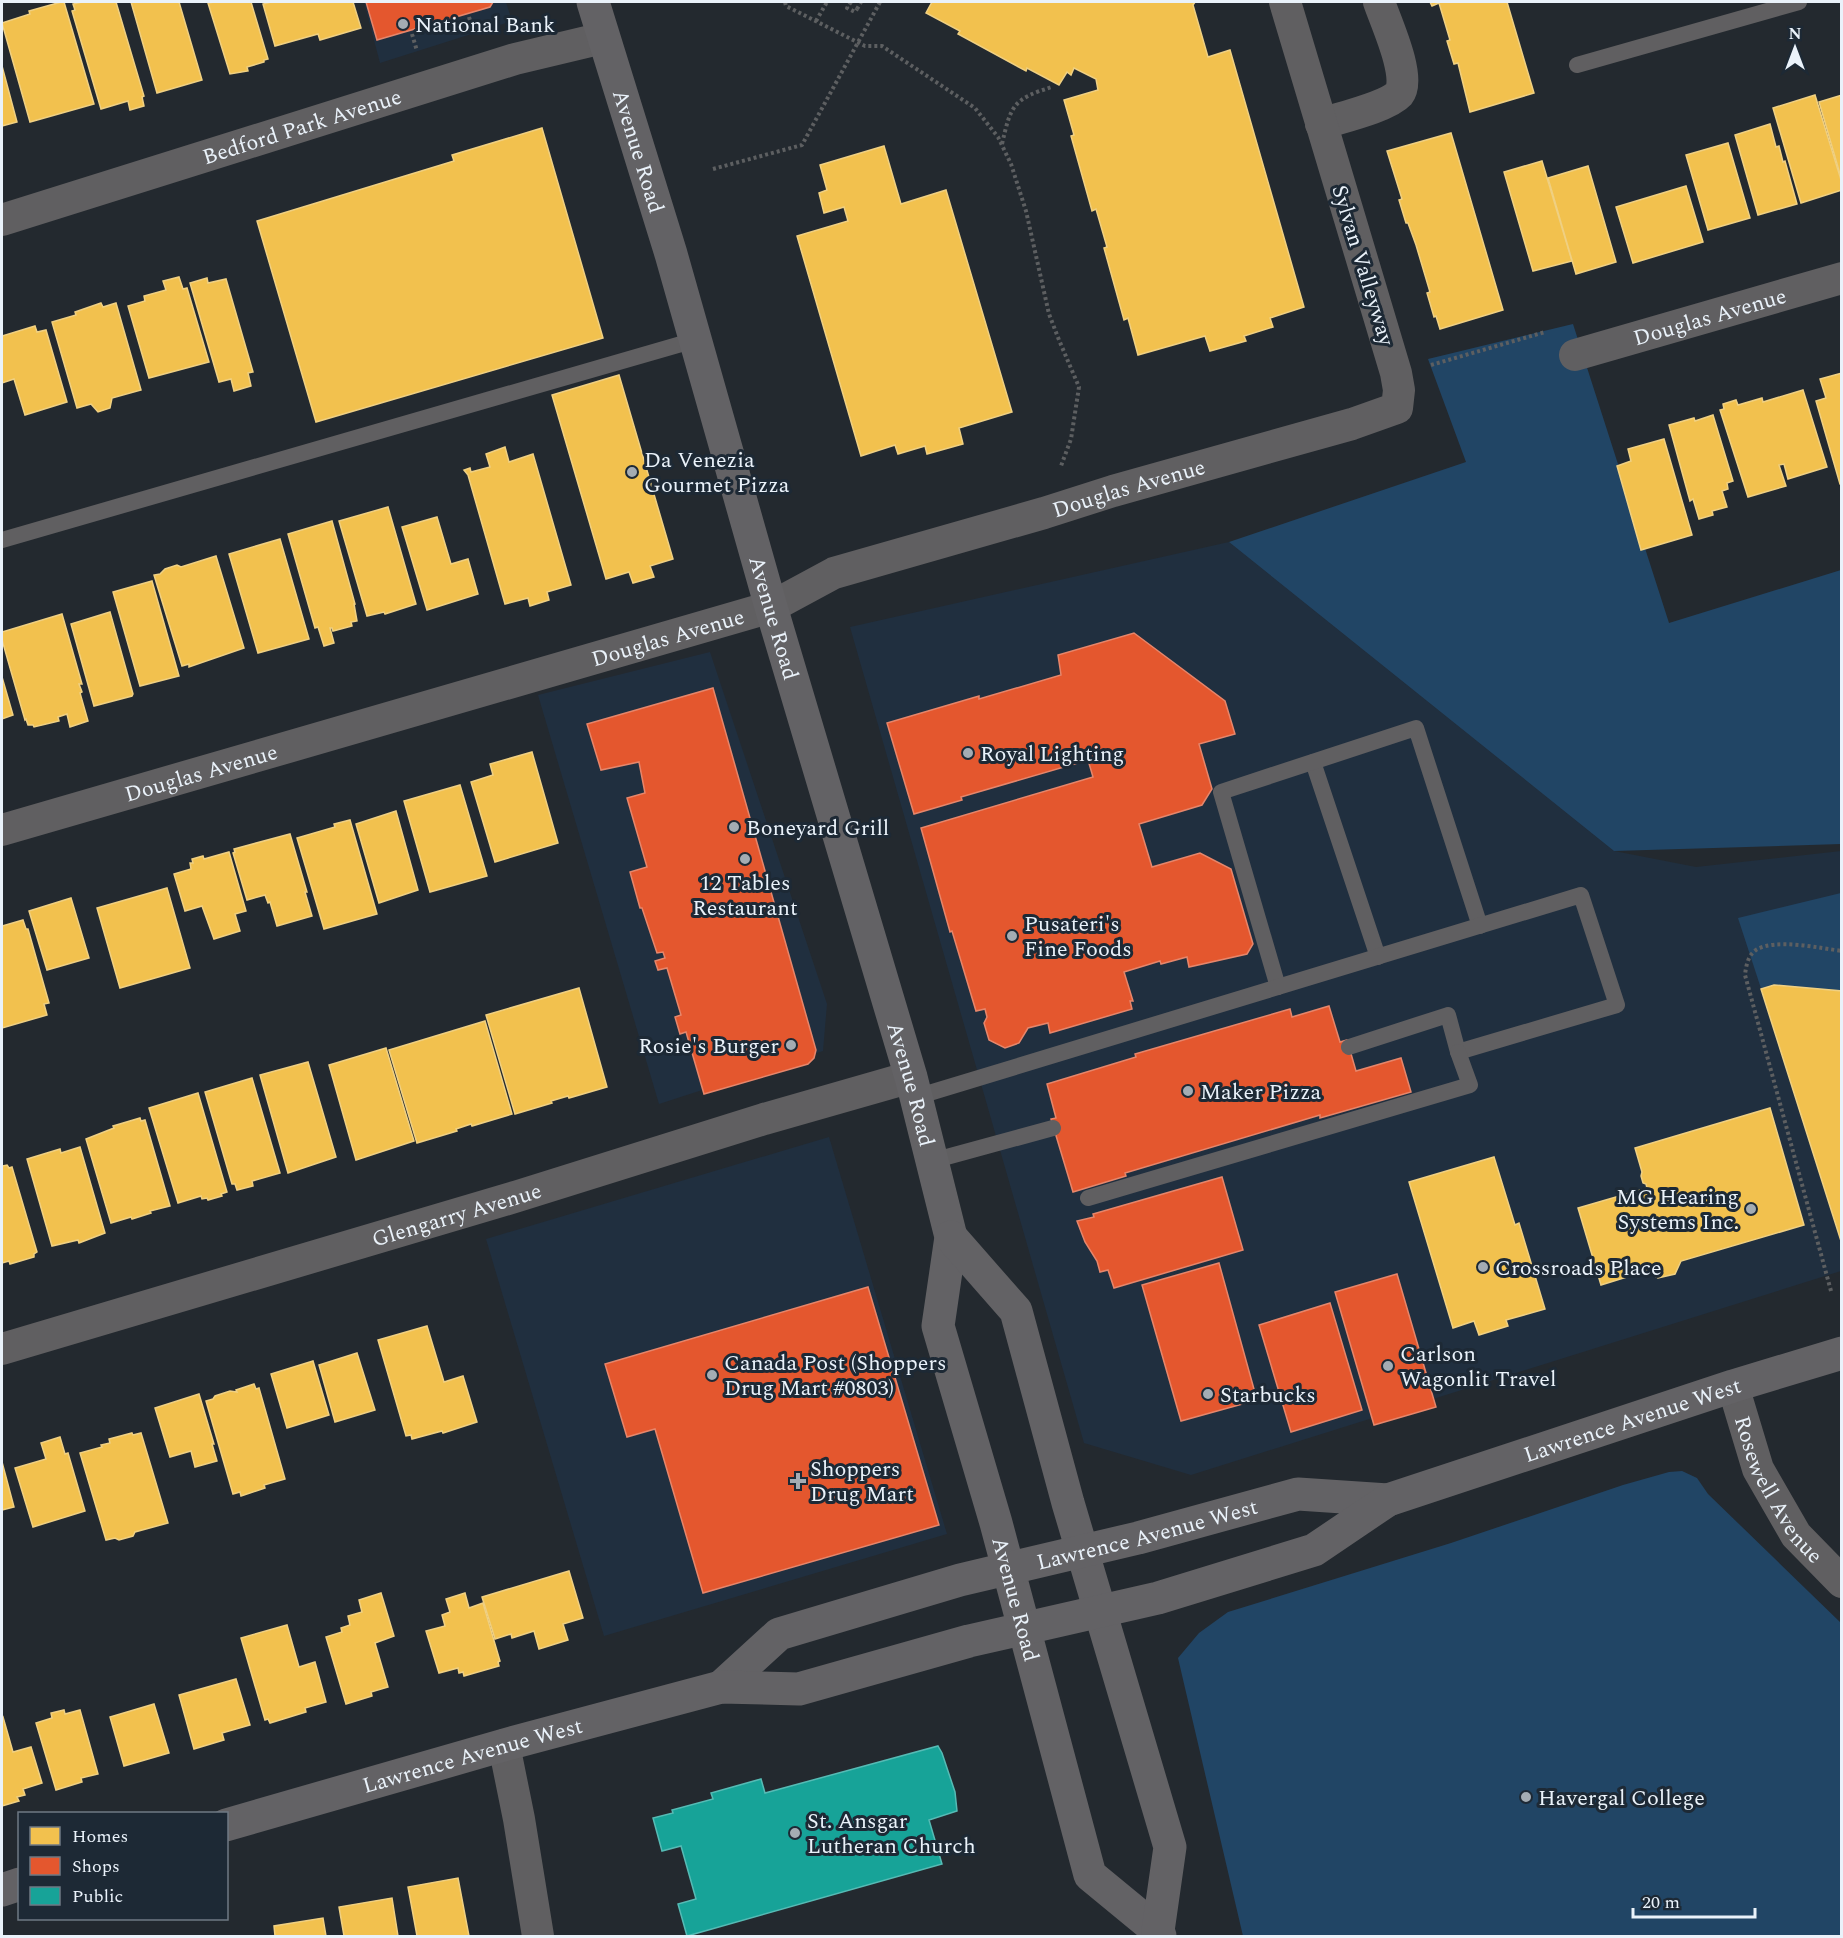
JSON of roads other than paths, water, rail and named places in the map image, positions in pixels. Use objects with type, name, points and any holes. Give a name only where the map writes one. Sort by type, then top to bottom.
[{"type":"main road","name":"Avenue Road","points":[[592,2],[671,254],[771,607],[913,1087],[951,1237],[938,1326],[1008,1569],[1090,1875],[1159,1934]]},
{"type":"main road","name":"Avenue Road","points":[[951,1237],[1016,1311],[1082,1551],[1170,1847],[1159,1934]]},
{"type":"main road","name":"Lawrence Avenue West","points":[[228,1824],[504,1745],[721,1687],[799,1689],[969,1641],[1158,1598],[1314,1550],[1388,1500],[1733,1386],[1842,1353]]},
{"type":"main road","name":"Lawrence Avenue West","points":[[721,1687],[779,1634],[960,1580],[1138,1538],[1298,1494],[1388,1500]]},
{"type":"main road","points":[[2,1890],[18,1885]]},
{"type":"street","name":"Sylvan Valleyway","points":[[1285,2],[1396,374],[1399,390],[1397,408]]},
{"type":"street","points":[[1321,124],[1385,103],[1400,93],[1403,71],[1379,2]]},
{"type":"street","name":"Bedford Park Avenue","points":[[2,220],[515,59],[603,38]]},
{"type":"street","name":"Douglas Avenue","points":[[1575,355],[1842,278]]},
{"type":"street","name":"Douglas Avenue","points":[[2,830],[771,607],[834,573],[1044,513],[1113,490],[1352,424],[1397,408]]},
{"type":"street","name":"Glengarry Avenue","points":[[2,1349],[506,1200],[764,1119],[913,1087]]},
{"type":"street","name":"Rosewell Avenue","points":[[1733,1386],[1758,1469],[1796,1535],[1842,1582]]},
{"type":"street","points":[[504,1745],[538,1936]]},
{"type":"lane","points":[[1577,65],[1798,2]]},
{"type":"lane","points":[[2,540],[695,340]]},
{"type":"lane","points":[[1278,987],[1221,792],[1416,728],[1480,926]]},
{"type":"lane","points":[[1313,762],[1378,957]]},
{"type":"lane","points":[[913,1087],[1278,987],[1581,895],[1617,1005],[1458,1052]]},
{"type":"lane","points":[[1088,1198],[1470,1085],[1448,1015],[1349,1047]]},
{"type":"lane","points":[[932,1161],[1053,1128]]},
{"type":"place","name":"National Bank","points":[[403,24]]},
{"type":"place","name":"Da Venezia Gourmet Pizza","points":[[632,472]]},
{"type":"place","name":"Royal Lighting","points":[[968,753]]},
{"type":"place","name":"Boneyard Grill","points":[[734,827]]},
{"type":"place","name":"12 Tables Restaurant","points":[[745,859]]},
{"type":"place","name":"Pusateri's Fine Foods","points":[[1012,936]]},
{"type":"place","name":"Rosie's Burger","points":[[791,1045]]},
{"type":"place","name":"Maker Pizza","points":[[1188,1091]]},
{"type":"place","name":"MG Hearing Systems Inc.","points":[[1751,1209]]},
{"type":"place","name":"Crossroads Place","points":[[1483,1267]]},
{"type":"place","name":"Carlson Wagonlit Travel","points":[[1388,1366]]},
{"type":"place","name":"Canada Post (Shoppers Drug Mart #0803)","points":[[712,1375]]},
{"type":"place","name":"Starbucks","points":[[1208,1394]]},
{"type":"place","name":"Shoppers Drug Mart","points":[[798,1481]]},
{"type":"place","name":"Havergal College","points":[[1526,1797]]},
{"type":"place","name":"St. Ansgar Lutheran Church","points":[[795,1833]]}]
